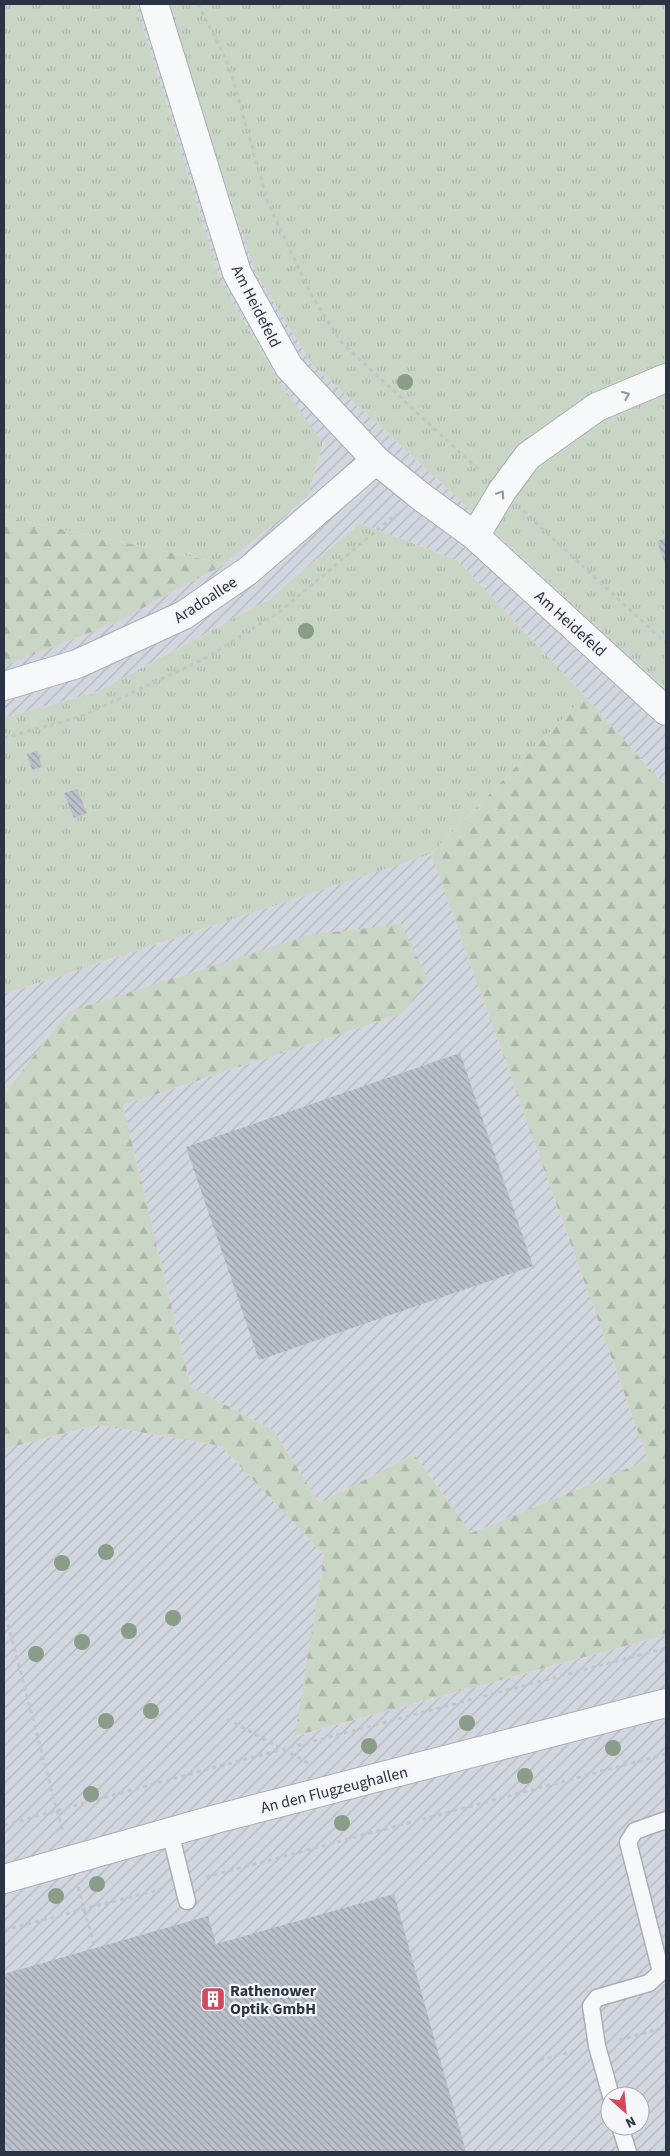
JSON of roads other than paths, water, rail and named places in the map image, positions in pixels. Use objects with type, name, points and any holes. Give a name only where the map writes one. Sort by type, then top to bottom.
[{"type":"street","name":"Am Heidefeld","points":[[154,4],[237,273],[289,367],[376,460],[419,495],[475,536],[666,711]]},
{"type":"street","points":[[475,536],[502,491],[528,456],[597,407],[666,378]]},
{"type":"street","name":"Aradoallee","points":[[4,686],[77,664],[184,615],[249,570],[376,460]]},
{"type":"street","name":"An den Flugzeughallen","points":[[4,1879],[170,1832],[666,1704]]},
{"type":"lane","points":[[608,2086],[597,2046],[591,2006],[597,1998],[649,1983],[661,1972],[628,1842],[635,1831],[666,1820]]},
{"type":"lane","points":[[170,1832],[187,1901]]},
{"type":"lane","points":[[623,2136],[628,2152]]},
{"type":"place","name":"Rathenower Optik GmbH","points":[[213,1999]]}]
